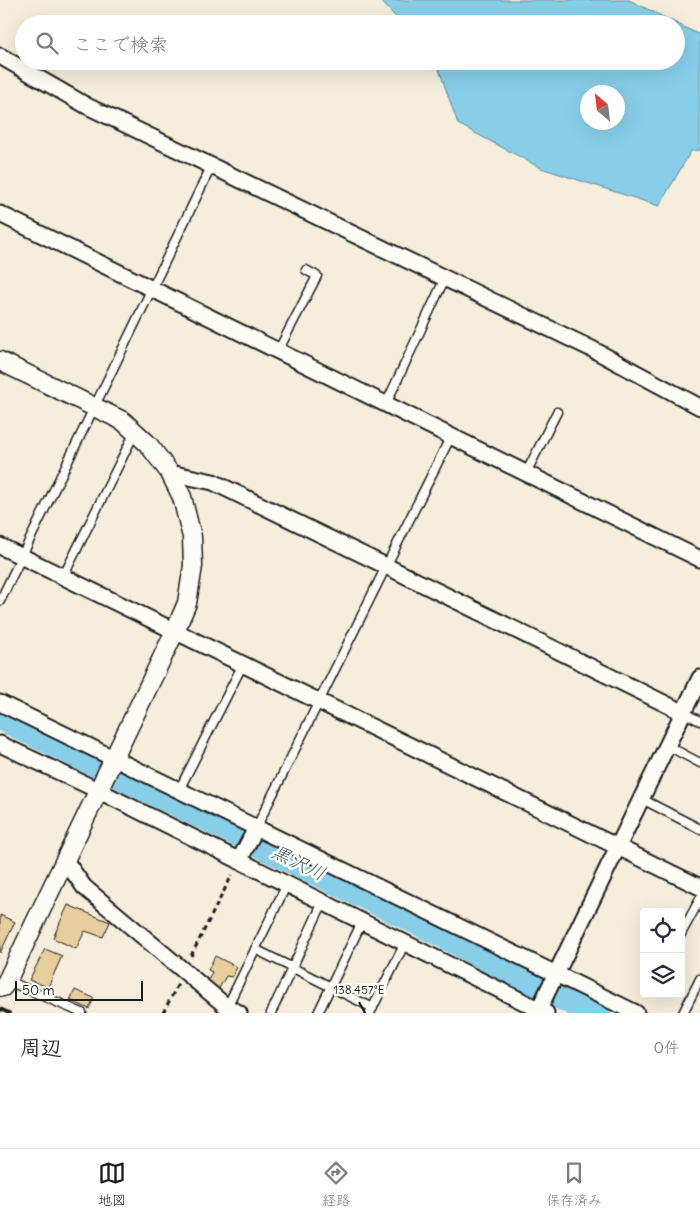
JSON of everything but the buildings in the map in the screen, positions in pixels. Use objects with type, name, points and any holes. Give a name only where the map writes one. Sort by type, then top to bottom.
[{"type":"street","points":[[0,56],[15,65]]},
{"type":"street","points":[[24,70],[87,106],[592,348],[700,407]]},
{"type":"street","points":[[0,214],[700,559]]},
{"type":"street","points":[[0,361],[123,421],[148,444],[170,473],[182,497],[192,537],[192,566],[187,603],[65,860],[3,981]]},
{"type":"street","points":[[170,473],[213,482],[684,713]]},
{"type":"street","points":[[0,546],[700,887]]},
{"type":"street","points":[[0,744],[287,884],[540,1012],[556,973],[700,678]]},
{"type":"street","points":[[0,703],[636,1013]]},
{"type":"street","points":[[239,861],[256,828]]},
{"type":"street","points":[[65,860],[84,886],[184,972],[233,1010]]},
{"type":"lane","points":[[0,601],[212,165]]},
{"type":"lane","points":[[278,351],[317,276],[306,270]]},
{"type":"lane","points":[[386,404],[445,278]]},
{"type":"lane","points":[[526,473],[557,412]]},
{"type":"lane","points":[[63,577],[135,432]]},
{"type":"lane","points":[[256,828],[451,436]]},
{"type":"lane","points":[[179,790],[243,664]]},
{"type":"lane","points":[[684,713],[700,721]]},
{"type":"lane","points":[[668,746],[700,763]]},
{"type":"lane","points":[[642,799],[700,829]]},
{"type":"lane","points":[[233,1010],[256,949],[287,884]]},
{"type":"lane","points":[[685,927],[700,899]]},
{"type":"lane","points":[[271,1013],[323,902]]},
{"type":"lane","points":[[318,1013],[362,922]]},
{"type":"lane","points":[[256,949],[372,1011],[405,943]]},
{"type":"lane","points":[[684,1013],[700,979]]},
{"type":"lane","points":[[3,981],[82,1013]]},
{"type":"path","points":[[163,1013],[239,861]]},
{"type":"water","points":[[380,0],[629,0],[659,15],[394,15]]},
{"type":"water","points":[[685,28],[700,35],[700,150],[691,151],[659,206],[541,168],[458,124],[439,70],[685,70]]},
{"type":"waterway","name":"黒沢川","points":[[0,715],[434,928],[595,1013]]},
{"type":"railway","points":[[0,1009],[9,1013]]}]
